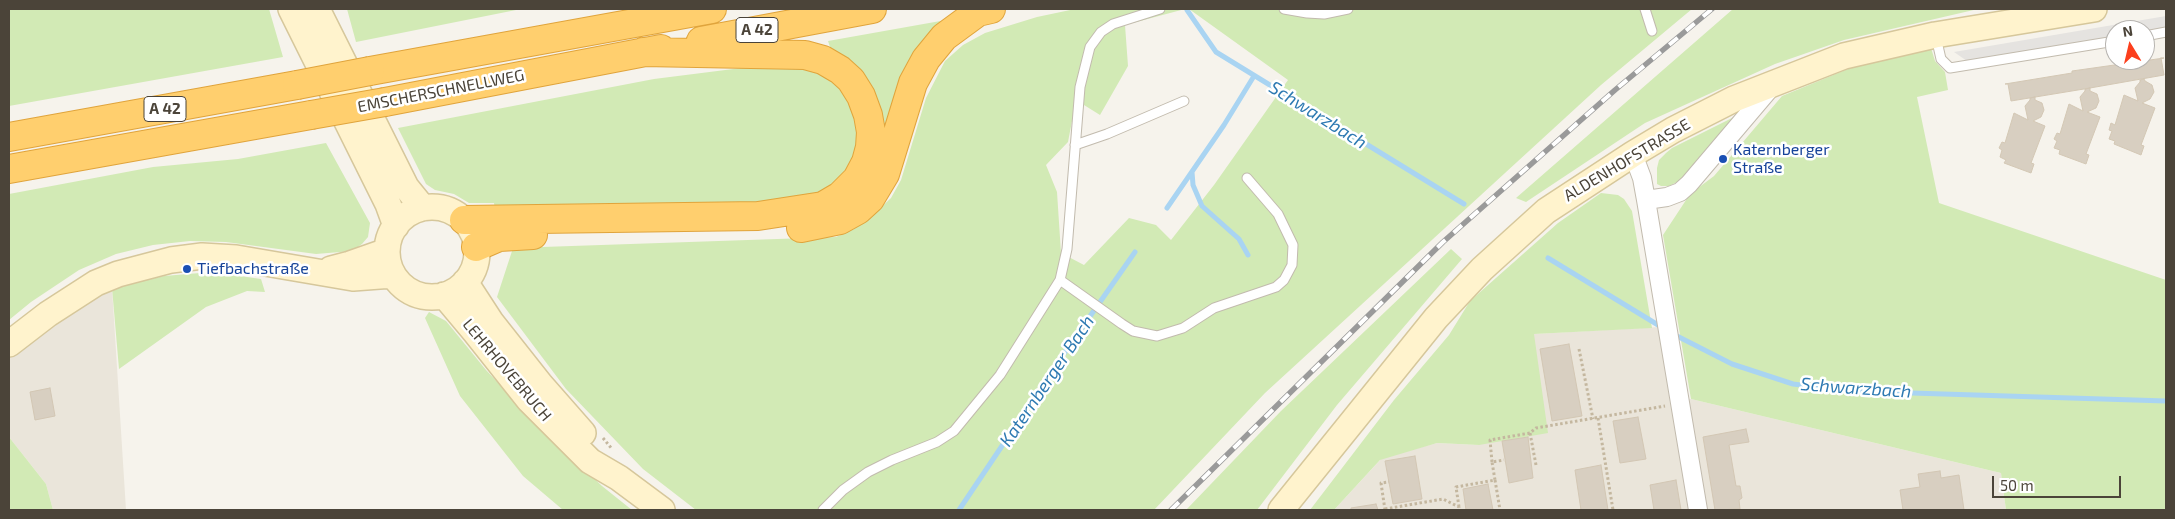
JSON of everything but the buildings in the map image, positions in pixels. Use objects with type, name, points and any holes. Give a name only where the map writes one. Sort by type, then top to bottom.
[{"type":"highway","name":"EMSCHERSCHNELLWEG","points":[[17,134],[712,9]]},
{"type":"highway","name":"EMSCHERSCHNELLWEG","points":[[9,169],[385,102],[872,9]]},
{"type":"highway","points":[[476,247],[499,237],[528,234],[578,235],[799,229],[840,220],[858,210],[870,199],[885,174],[913,83],[926,59],[944,37],[978,12],[991,9]]},
{"type":"highway","points":[[464,220],[758,216],[823,206],[840,196],[857,179],[866,162],[872,132],[862,96],[851,80],[840,70],[823,60],[806,55],[643,52]]},
{"type":"street","points":[[291,9],[388,204],[396,226]]},
{"type":"street","points":[[317,9],[406,187],[423,208]]},
{"type":"street","name":"ALDENHOFSTRASSE","points":[[1281,510],[1436,318],[1482,269],[1546,211],[1633,154],[1673,130],[1734,98],[1844,56],[1935,35],[2088,9]]},
{"type":"street","points":[[1646,200],[1667,197],[1680,192],[1689,184],[1776,81]]},
{"type":"street","points":[[1633,154],[1642,178],[1698,510]]},
{"type":"street","points":[[423,208],[442,208],[464,220],[472,232],[476,247],[476,260],[472,272],[465,282],[455,290],[444,295],[429,297],[415,294],[402,286],[393,275],[388,264],[386,251],[388,241],[396,226],[406,215],[423,208]]},
{"type":"street","points":[[316,272],[350,264],[386,251]]},
{"type":"street","points":[[9,344],[71,297],[96,283],[143,266],[171,260],[202,256],[236,258],[353,278],[393,275]]},
{"type":"street","name":"LEHRHOVEBRUCH","points":[[465,282],[496,329],[619,478]]},
{"type":"street","name":"LEHRHOVEBRUCH","points":[[444,295],[528,400],[590,461],[619,478],[662,510]]},
{"type":"lane","points":[[823,510],[843,490],[868,472],[937,442],[954,431],[1000,374],[1060,280],[1067,249],[1080,86],[1090,47],[1101,32],[1113,24],[1160,9]]},
{"type":"lane","points":[[1284,9],[1307,14],[1324,14],[1348,9]]},
{"type":"lane","points":[[1645,9],[1652,31]]},
{"type":"lane","points":[[1935,35],[1941,59],[1950,68],[2105,43]]},
{"type":"lane","points":[[1075,145],[1107,134],[1184,101]]},
{"type":"lane","points":[[1060,280],[1122,324],[1148,335],[1166,335],[1183,328],[1214,308],[1276,287],[1284,280],[1292,265],[1292,245],[1278,214],[1247,178]]},
{"type":"path","points":[[1579,349],[1593,419]]},
{"type":"path","points":[[1500,510],[1490,440],[1530,432],[1536,428],[1680,404]]},
{"type":"path","points":[[1598,418],[1613,510]]},
{"type":"path","points":[[1530,432],[1536,465]]},
{"type":"path","points":[[1492,462],[1504,460]]},
{"type":"path","points":[[1459,508],[1456,487],[1495,480]]},
{"type":"path","points":[[1389,482],[1381,483],[1385,510],[1442,499],[1459,508]]},
{"type":"shaded area","points":[[2166,16],[2166,28],[2155,30],[2155,20],[2142,20]]},
{"type":"shaded area","points":[[2105,26],[2105,39],[1967,61],[1954,52]]},
{"type":"shaded area","points":[[112,288],[126,510],[53,510],[46,484],[9,437],[9,355],[52,321]]},
{"type":"shaded area","points":[[1660,327],[1670,403],[1691,399],[2001,473],[2006,510],[1334,510],[1383,457],[1437,443],[1479,445],[1534,334]]},
{"type":"green space","points":[[9,9],[269,9],[283,57],[9,106]]},
{"type":"green space","points":[[347,9],[521,9],[356,42]]},
{"type":"green space","points":[[1075,9],[1185,9],[1125,25],[1128,66],[1100,115],[1076,100],[1068,142],[1046,165],[1057,192],[1061,253],[1084,265],[1129,218],[1156,225],[1171,240],[1214,185],[1288,80],[1189,9],[1692,9],[1601,85],[1265,393],[1154,510],[696,510],[643,469],[566,389],[497,297],[513,248],[836,237],[854,229],[891,198],[901,180],[926,98],[945,61],[963,45],[985,33],[1037,17]]},
{"type":"green space","points":[[1733,9],[1978,9],[1844,40],[1775,64],[1645,123],[1526,202],[1516,198]]},
{"type":"green space","points":[[946,20],[886,142],[879,105],[867,81],[831,50],[828,41]]},
{"type":"green space","points":[[1931,48],[1935,61],[1945,72],[1948,90],[1917,97],[1939,203],[2166,280],[2166,510],[2006,510],[2001,473],[1691,399],[1663,235],[1690,194],[1714,176],[1782,96],[1848,69]]},
{"type":"green space","points":[[757,66],[793,66],[817,71],[835,82],[849,96],[862,136],[849,175],[808,201],[495,212],[494,203],[469,203],[454,194],[435,190],[426,184],[398,128],[654,79]]},
{"type":"green space","points":[[1738,115],[1681,180],[1669,186],[1657,184],[1659,160],[1666,153],[1672,148]]},
{"type":"green space","points":[[326,143],[370,223],[368,237],[352,251],[316,254],[226,242],[190,241],[153,245],[116,254],[79,270],[31,302],[9,320],[9,194],[153,167],[238,159]]},
{"type":"green space","points":[[1601,193],[1618,195],[1624,199],[1632,211],[1652,328],[1534,334],[1548,433],[1479,445],[1437,443],[1380,460],[1334,510],[1310,510],[1394,400],[1449,335],[1470,301],[1558,223]]},
{"type":"green space","points":[[1451,249],[1462,259],[1337,405],[1257,510],[1186,510],[1281,411]]},
{"type":"green space","points":[[212,272],[261,279],[265,292],[247,291],[206,307],[119,369],[112,288],[164,276]]},
{"type":"green space","points":[[429,312],[446,321],[486,370],[536,423],[602,486],[632,510],[563,510],[523,476],[460,396],[425,318]]},
{"type":"green space","points":[[9,437],[46,484],[53,510],[9,510]]},
{"type":"waterway","name":"Schwarzbach","points":[[1187,10],[1216,52],[1464,204]]},
{"type":"waterway","name":"Katernberger Bach","points":[[1167,208],[1224,125],[1254,76]]},
{"type":"waterway","points":[[1192,172],[1193,185],[1202,206],[1239,239],[1248,255]]},
{"type":"waterway","name":"Katernberger Bach","points":[[959,510],[1135,252]]},
{"type":"waterway","name":"Schwarzbach","points":[[1548,258],[1663,328]]},
{"type":"waterway","name":"Schwarzbach","points":[[1673,334],[1732,364],[1793,384],[1848,391],[2166,401]]},
{"type":"railway","points":[[1171,510],[1443,242],[1615,90],[1712,9]]},
{"type":"place","name":"Katernberger Straße","points":[[1723,159]]},
{"type":"place","name":"Tiefbachstraße","points":[[187,269]]}]
